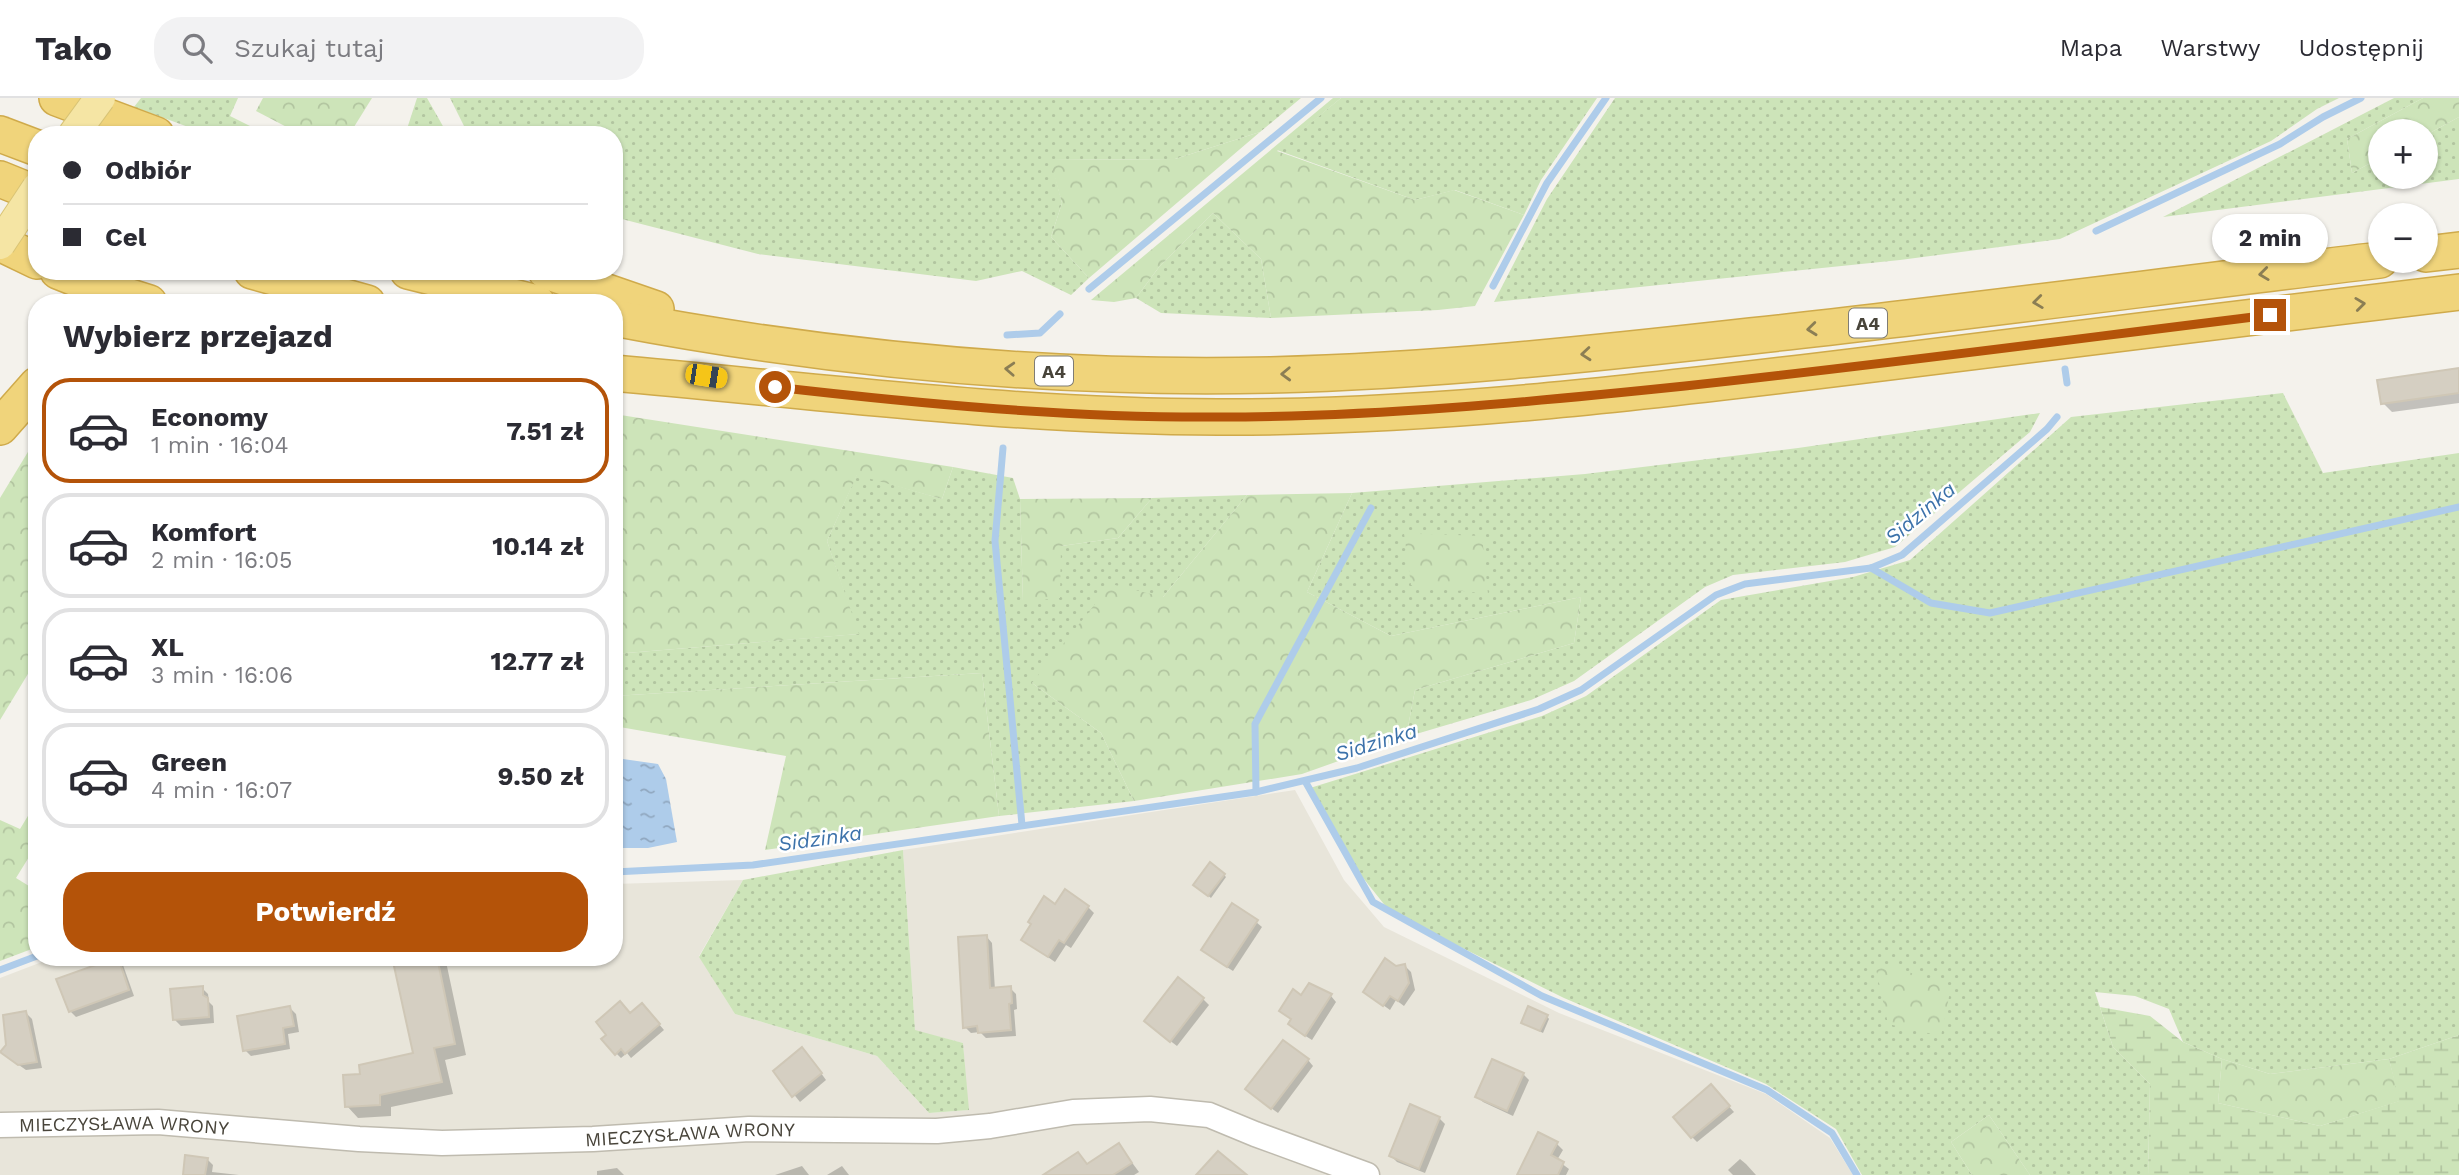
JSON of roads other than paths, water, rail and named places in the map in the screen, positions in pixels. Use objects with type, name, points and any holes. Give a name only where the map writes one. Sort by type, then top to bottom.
[{"type":"highway","points":[[57,98],[132,126]]},
{"type":"highway","points":[[0,134],[28,145]]},
{"type":"highway","points":[[0,179],[28,190]]},
{"type":"highway","points":[[0,244],[28,257]]},
{"type":"highway","points":[[2438,253],[2459,250]]},
{"type":"highway","name":"A4","points":[[623,320],[755,343],[885,359],[1043,370],[1174,375],[1354,372],[1610,352],[2368,261]]},
{"type":"highway","points":[[80,280],[120,294]]},
{"type":"highway","points":[[284,280],[335,294]]},
{"type":"highway","points":[[444,280],[501,294]]},
{"type":"highway","points":[[572,280],[613,294]]},
{"type":"highway","name":"A4","points":[[623,362],[775,387],[929,404],[1068,414],[1219,417],[1367,413],[1597,396],[1744,380],[2459,292]]},
{"type":"highway","points":[[623,298],[755,343]]},
{"type":"highway","points":[[623,374],[775,387]]},
{"type":"highway","points":[[0,427],[28,395]]},
{"type":"main road","points":[[80,126],[100,98]]},
{"type":"main road","points":[[0,244],[28,202]]},
{"type":"street","name":"MIECZYSŁAWA WRONY","points":[[0,1125],[158,1122],[442,1143],[593,1139],[749,1129],[937,1131],[990,1126],[1073,1112],[1150,1108],[1209,1115],[1367,1175]]},
{"type":"water","points":[[623,759],[658,764],[666,779],[677,842],[648,848],[623,848]]},
{"type":"waterway","points":[[1089,289],[1321,98]]},
{"type":"waterway","points":[[1493,286],[1547,183],[1606,98]]},
{"type":"waterway","name":"Sidzinka","points":[[2096,231],[2280,144],[2323,117],[2361,98]]},
{"type":"waterway","points":[[1007,335],[1040,333],[1060,314]]},
{"type":"waterway","name":"Sidzinka","points":[[2065,369],[2067,383]]},
{"type":"waterway","name":"Sidzinka","points":[[623,872],[753,865],[1256,792],[1357,768],[1539,709],[1581,690],[1716,595],[1745,584],[1871,568],[1902,555],[2047,429],[2057,417]]},
{"type":"waterway","points":[[1003,448],[995,541],[1022,825]]},
{"type":"waterway","points":[[1871,568],[1931,603],[1990,613],[2459,507]]},
{"type":"waterway","points":[[1256,792],[1255,724],[1371,508]]},
{"type":"waterway","points":[[1305,781],[1373,902],[1542,996],[1767,1090],[1832,1133],[1857,1175]]},
{"type":"waterway","name":"Sidzinka","points":[[0,970],[28,959]]}]
